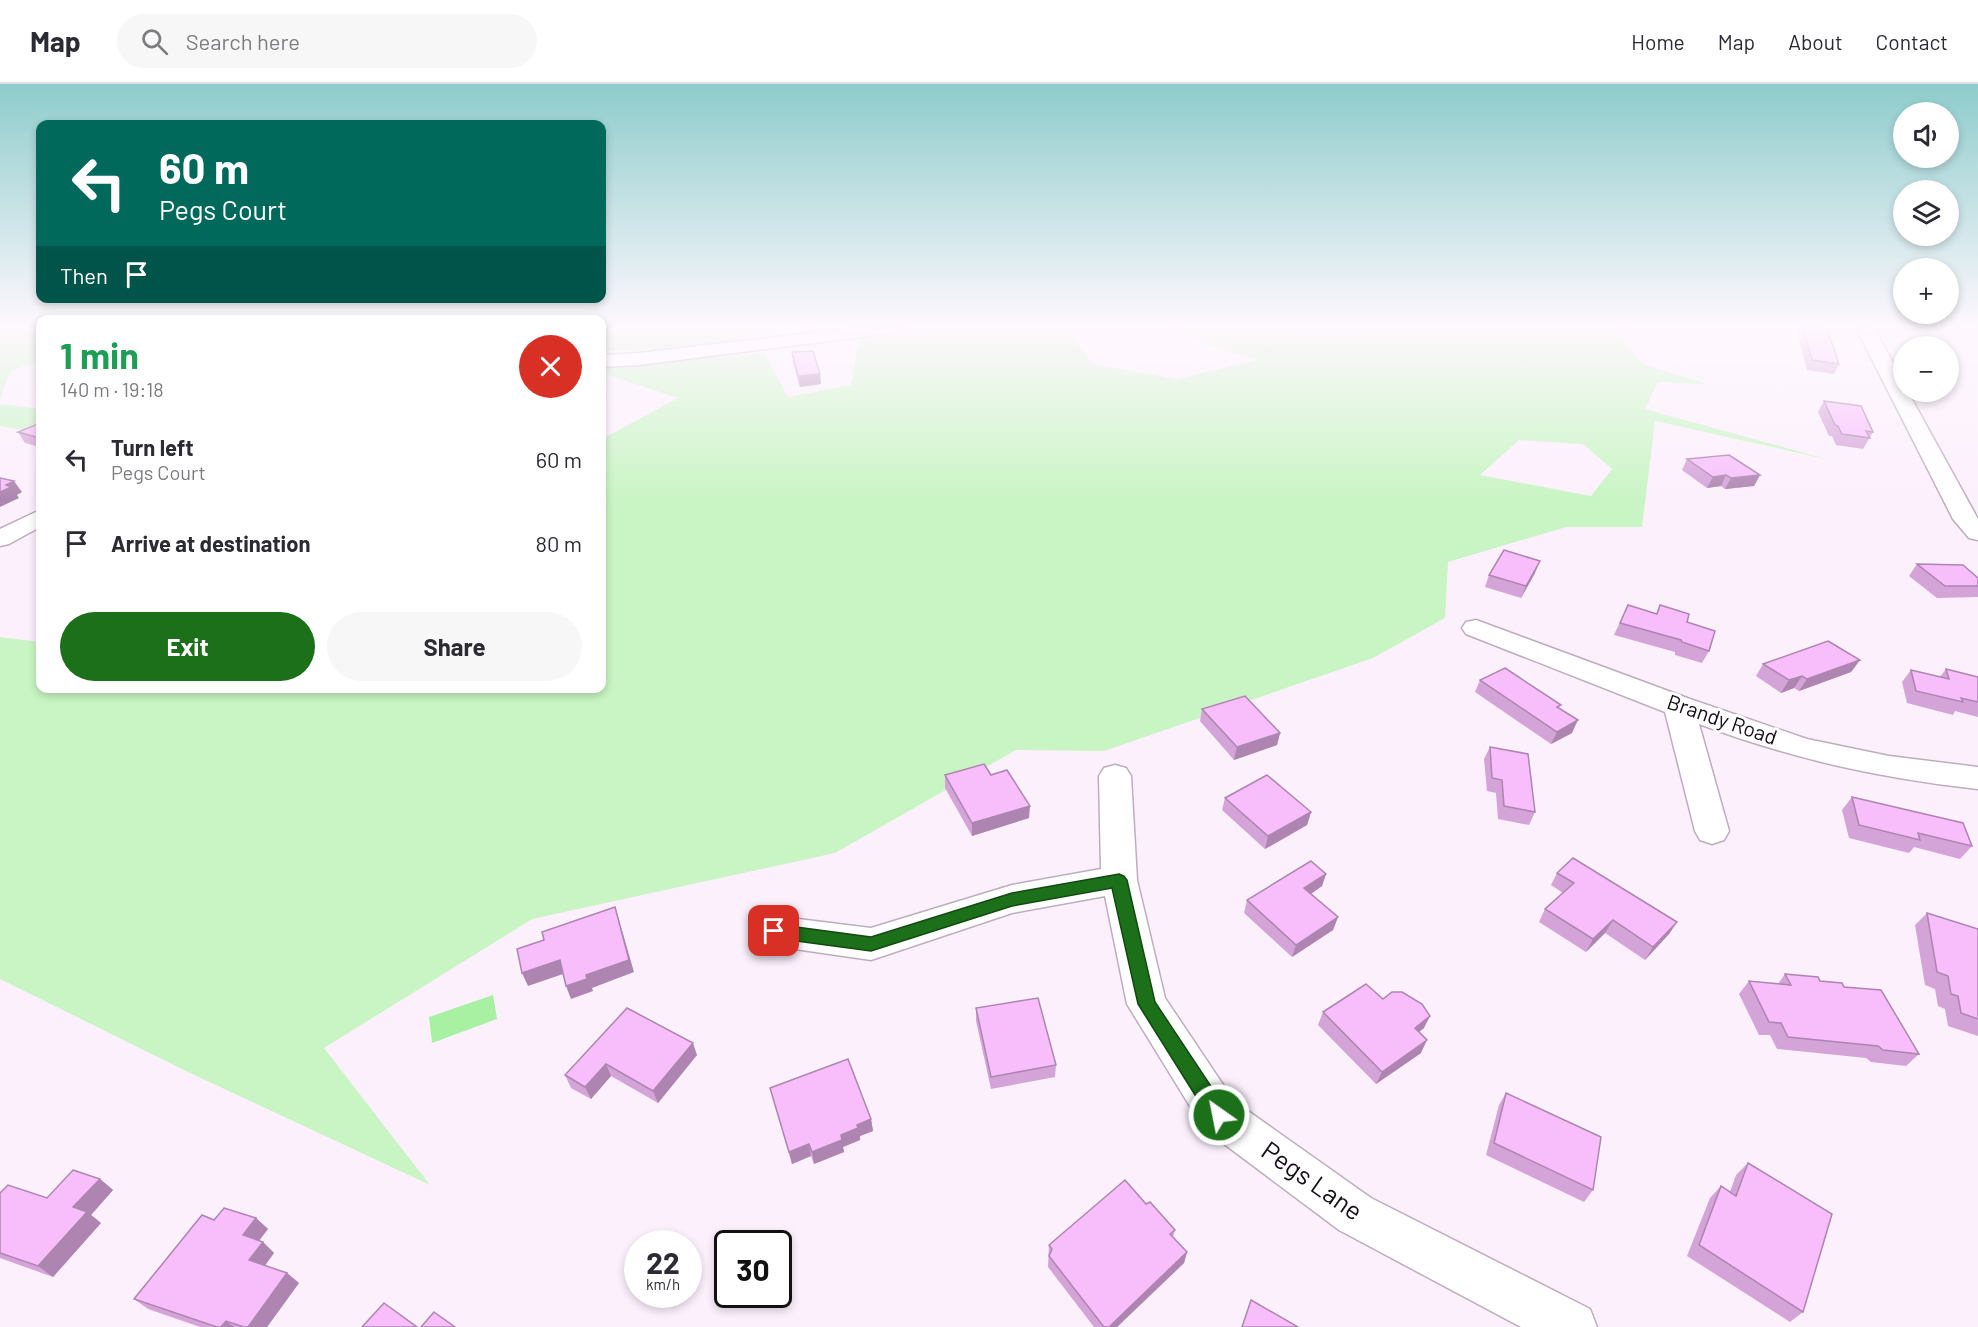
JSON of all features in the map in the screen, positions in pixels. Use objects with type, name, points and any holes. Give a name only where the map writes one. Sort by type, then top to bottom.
[{"type":"street","points":[[1895,386],[1965,519],[1978,533]]},
{"type":"street","points":[[0,539],[36,519]]},
{"type":"street","name":"Brandy Road","points":[[1476,628],[1678,705],[1803,748],[1917,772],[1978,778]]},
{"type":"street","points":[[1678,705],[1712,831]]},
{"type":"street","name":"Pegs Lane","points":[[1115,776],[1119,880],[1147,1004],[1219,1115],[1355,1214],[1572,1327]]},
{"type":"street","points":[[774,931],[871,944],[1012,899],[1119,880]]},
{"type":"shaded area","points":[[0,386],[5,386],[0,400]]},
{"type":"shaded area","points":[[642,386],[782,386],[788,397],[846,386],[1656,386],[1645,409],[1830,460],[1655,421],[1642,527],[1566,527],[1448,562],[1445,618],[1373,658],[1104,751],[1016,750],[835,853],[532,919],[324,1048],[430,1185],[190,1073],[0,979],[0,637],[36,642],[36,693],[606,693],[606,437],[678,398]],"holes":[[[1519,440],[1583,444],[1612,469],[1591,496],[1480,475]]]},
{"type":"shaded area","points":[[0,404],[36,408],[36,432],[0,426]]},
{"type":"shaded area","points":[[493,995],[497,1019],[432,1043],[429,1017]]},
{"type":"building","points":[[1824,401],[1861,406],[1873,432],[1866,431],[1870,438],[1842,434],[1835,425]]},
{"type":"building","points":[[36,425],[36,437],[18,432]]},
{"type":"building","points":[[1729,455],[1760,475],[1713,477],[1687,459]]},
{"type":"building","points":[[0,478],[14,481],[6,485],[11,487],[0,492]]},
{"type":"building","points":[[1504,550],[1540,561],[1526,586],[1489,575]]},
{"type":"building","points":[[1917,564],[1963,565],[1978,578],[1978,586],[1945,586]]},
{"type":"building","points":[[1628,605],[1657,614],[1660,605],[1689,614],[1687,622],[1715,631],[1709,651],[1681,640],[1620,623]]},
{"type":"building","points":[[1828,641],[1860,660],[1807,679],[1802,676],[1789,680],[1763,664]]},
{"type":"building","points":[[1505,668],[1561,705],[1557,707],[1578,720],[1557,732],[1480,680]]},
{"type":"building","points":[[1946,669],[1978,677],[1978,702],[1961,698],[1963,702],[1916,691],[1911,670],[1949,679]]},
{"type":"building","points":[[1245,696],[1280,733],[1237,747],[1202,709]]},
{"type":"building","points":[[1490,747],[1528,754],[1535,812],[1504,806],[1502,780],[1492,778]]},
{"type":"building","points":[[984,764],[991,775],[1007,770],[1030,806],[972,823],[945,775]]},
{"type":"building","points":[[1267,775],[1311,812],[1268,836],[1225,798]]},
{"type":"building","points":[[1852,797],[1963,823],[1972,846],[1918,833],[1920,840],[1859,825]]},
{"type":"building","points":[[1573,858],[1677,922],[1653,947],[1613,920],[1593,939],[1545,909],[1574,883],[1557,873]]},
{"type":"building","points":[[1311,861],[1326,874],[1304,888],[1338,917],[1296,945],[1247,900]]},
{"type":"building","points":[[615,907],[629,960],[586,975],[587,979],[566,986],[560,960],[522,973],[517,949],[544,940],[542,932]]},
{"type":"building","points":[[1927,913],[1978,929],[1978,1019],[1961,1013],[1958,996],[1951,994],[1948,976],[1937,972]]},
{"type":"building","points":[[1785,974],[1818,977],[1820,981],[1842,983],[1844,987],[1881,990],[1919,1054],[1883,1050],[1878,1046],[1788,1037],[1781,1023],[1769,1022],[1749,981],[1791,985]]},
{"type":"building","points":[[1366,984],[1383,999],[1392,992],[1402,992],[1422,1004],[1430,1016],[1415,1028],[1427,1040],[1382,1072],[1323,1012]]},
{"type":"building","points":[[1038,998],[1056,1065],[991,1077],[976,1008]]},
{"type":"building","points":[[627,1008],[693,1043],[653,1091],[606,1064],[585,1087],[565,1075]]},
{"type":"building","points":[[848,1059],[871,1119],[857,1125],[858,1128],[841,1135],[842,1140],[812,1152],[809,1144],[789,1152],[770,1088]]},
{"type":"building","points":[[1506,1093],[1601,1137],[1593,1190],[1494,1143]]},
{"type":"building","points":[[1748,1163],[1832,1214],[1803,1312],[1699,1245],[1721,1186],[1736,1196]]},
{"type":"building","points":[[73,1170],[100,1179],[73,1207],[87,1212],[38,1266],[0,1253],[0,1193],[8,1185],[47,1198]]},
{"type":"building","points":[[1125,1180],[1146,1204],[1150,1202],[1175,1230],[1170,1234],[1187,1252],[1109,1327],[1104,1327],[1049,1256],[1052,1249],[1049,1245]]},
{"type":"building","points":[[224,1208],[256,1218],[243,1235],[263,1242],[249,1260],[287,1273],[248,1327],[226,1321],[221,1327],[217,1327],[134,1299],[202,1215],[214,1220]]},
{"type":"building","points":[[1251,1300],[1298,1327],[1242,1327]]},
{"type":"building","points":[[384,1303],[417,1327],[362,1327]]},
{"type":"building","points":[[434,1312],[455,1327],[421,1327]]},
{"type":"route","points":[[774,931],[871,944],[1012,899],[1119,880],[1147,1004],[1219,1115]]}]
